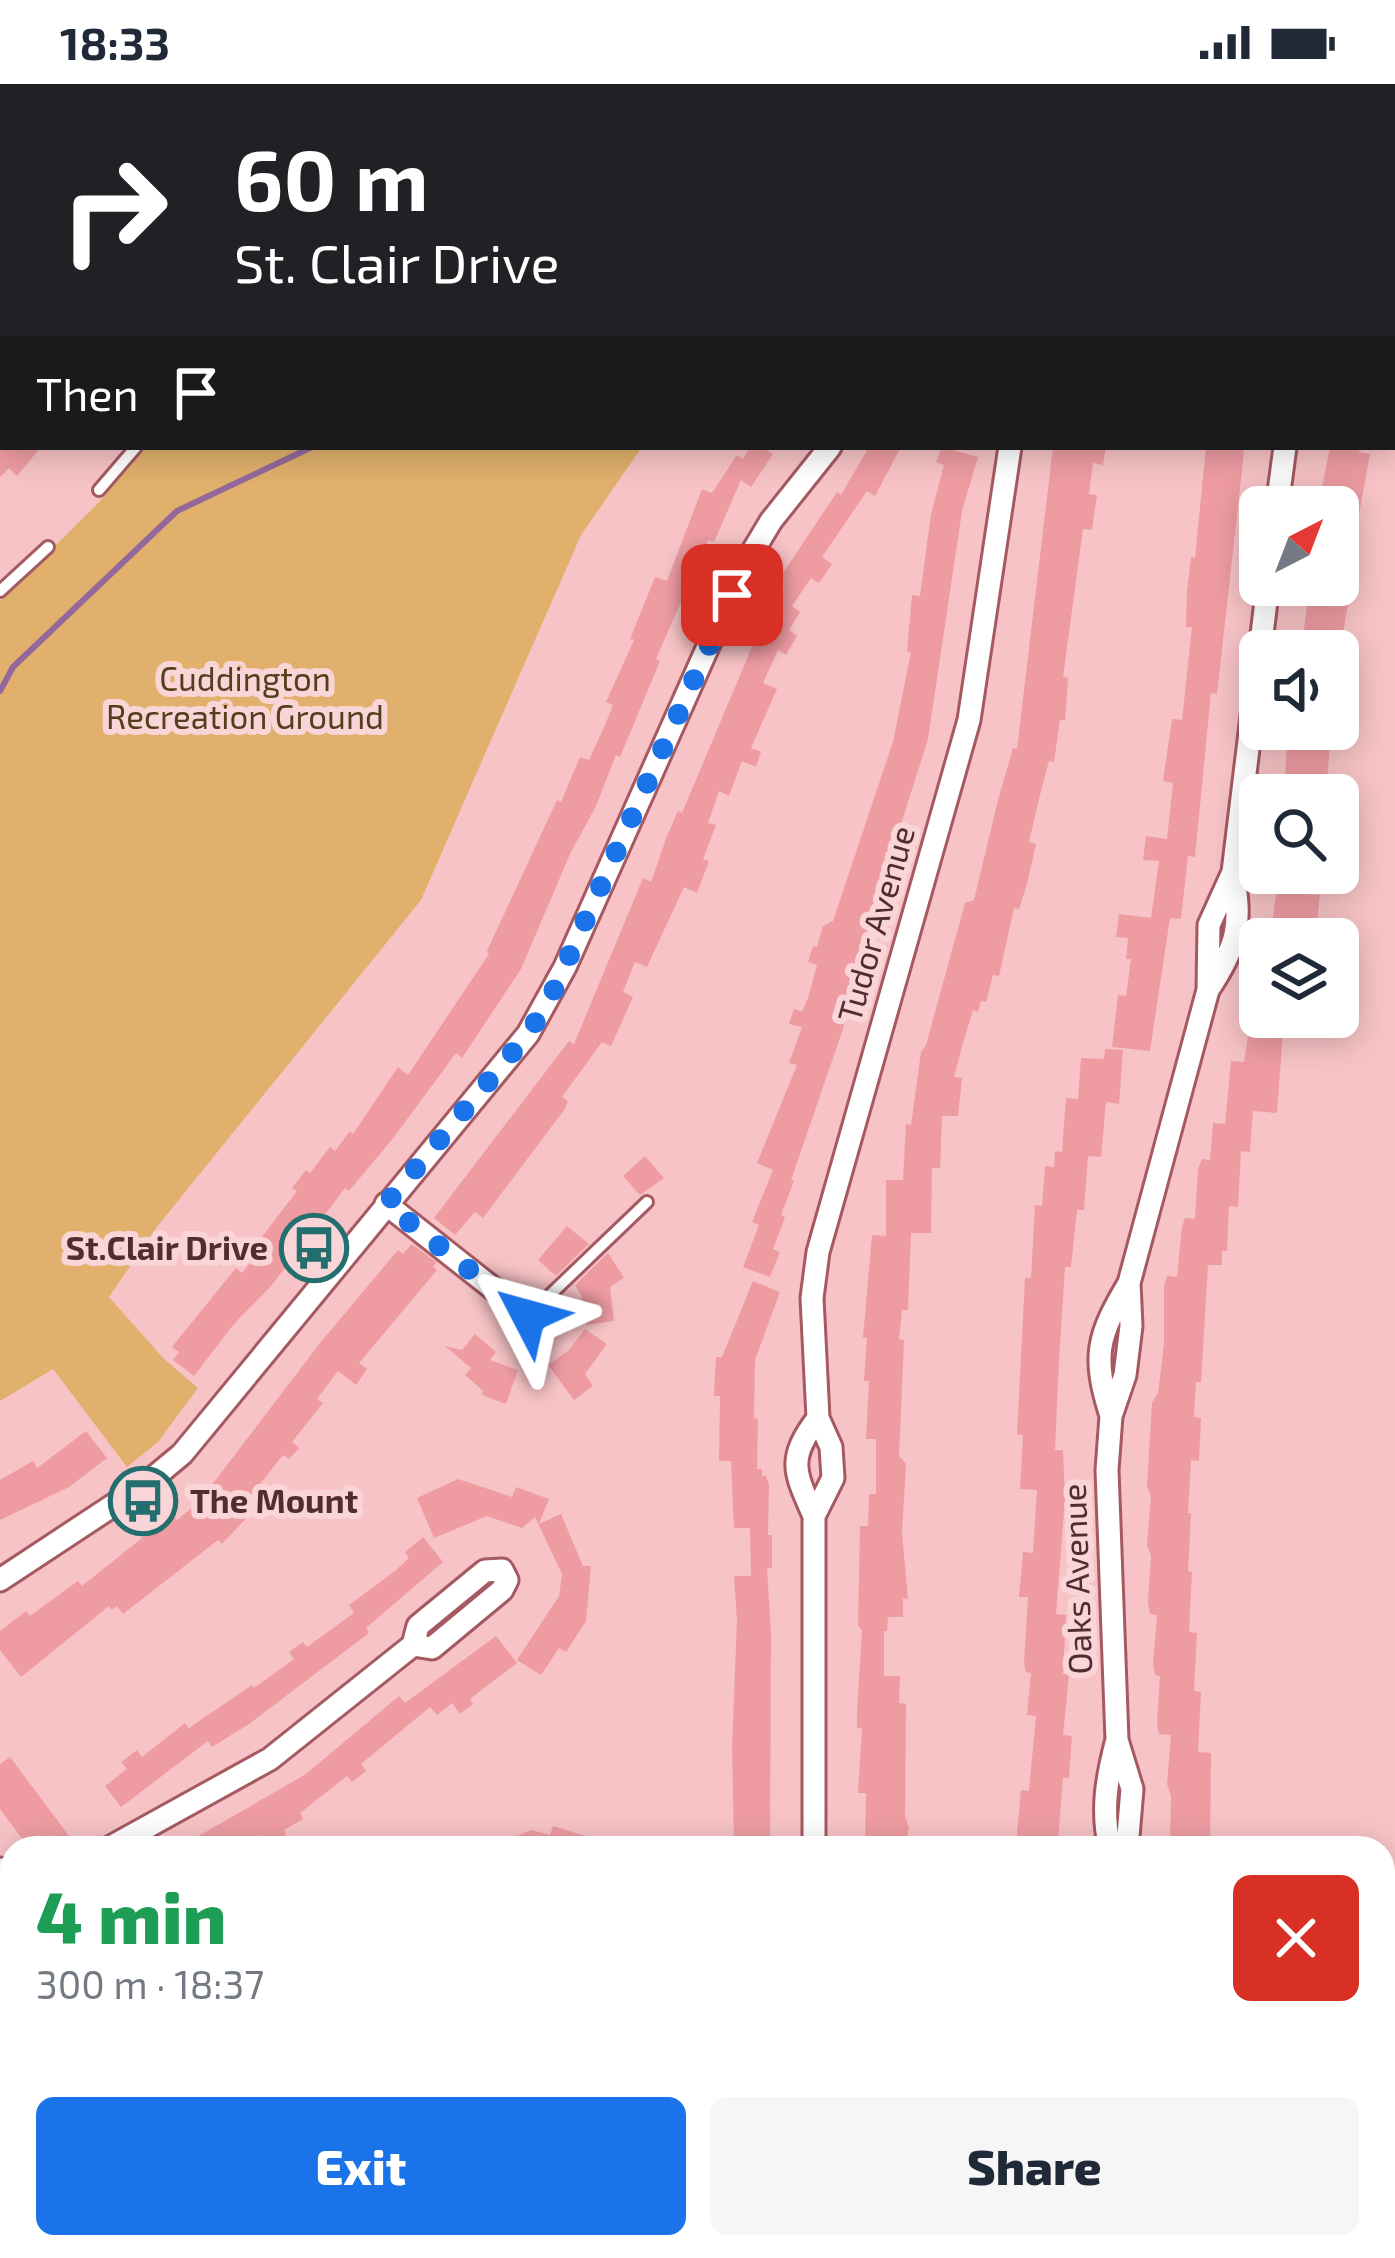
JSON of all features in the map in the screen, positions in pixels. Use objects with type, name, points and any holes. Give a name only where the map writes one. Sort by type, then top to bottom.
[{"type":"street","points":[[0,1580],[147,1484],[182,1454],[528,1034],[549,1001],[744,566],[771,521],[828,450]]},
{"type":"street","name":"Tudor Avenue","points":[[814,1516],[832,1478],[831,1447],[818,1418],[812,1298],[818,1252],[969,720],[1010,450]]},
{"type":"street","points":[[1280,486],[1285,450]]},
{"type":"street","name":"Oaks Avenue","points":[[1128,1836],[1132,1789],[1117,1740],[1107,1470],[1111,1416],[1097,1372],[1105,1323],[1129,1283],[1208,990],[1231,955],[1238,933],[1233,872],[1265,606]]},
{"type":"street","points":[[386,1204],[528,1316]]},
{"type":"street","name":"Tudor Avenue","points":[[814,1836],[814,1516],[797,1478],[798,1445],[818,1418]]},
{"type":"street","points":[[131,1836],[270,1759],[413,1645]]},
{"type":"street","name":"Oaks Avenue","points":[[1107,1836],[1106,1783],[1117,1740]]},
{"type":"lane","points":[[99,490],[133,450]]},
{"type":"lane","points":[[0,590],[48,547]]},
{"type":"lane","points":[[528,1316],[647,1202]]},
{"type":"green space","name":"Cuddington Recreation Ground","points":[[143,450],[640,450],[581,535],[421,900],[156,1228],[109,1297],[164,1359],[198,1388],[158,1442],[127,1467],[53,1369],[0,1401],[0,601],[101,500]]},
{"type":"building","points":[[0,450],[39,450],[17,476],[9,468],[0,477]]},
{"type":"building","points":[[748,450],[773,454],[751,487],[741,480],[714,542],[708,540],[620,757],[616,755],[521,969],[462,1058],[456,1053],[394,1137],[349,1191],[345,1188],[272,1285],[194,1376],[173,1360],[179,1352],[172,1347],[236,1268],[242,1273],[266,1242],[261,1238],[297,1191],[292,1188],[306,1170],[310,1173],[330,1147],[335,1151],[350,1131],[353,1134],[398,1067],[408,1075],[489,954],[557,800],[561,802],[580,757],[589,760],[605,725],[613,705],[606,702],[655,577],[667,581],[702,489],[712,493],[737,455],[743,459]]},
{"type":"building","points":[[867,450],[899,450],[875,496],[867,491],[822,557],[832,564],[819,583],[811,578],[792,606],[800,612],[789,630],[797,636],[786,655],[778,650],[763,683],[777,689],[751,748],[761,752],[756,767],[742,761],[729,796],[719,791],[708,823],[716,825],[703,859],[709,861],[697,893],[684,887],[647,967],[635,962],[623,992],[633,997],[611,1046],[602,1042],[562,1097],[568,1101],[564,1110],[483,1218],[475,1212],[455,1235],[434,1218],[569,1041],[574,1044],[643,878],[651,882],[757,635],[784,587],[777,582],[837,492],[841,495]]},
{"type":"building","points":[[941,450],[978,457],[962,511],[928,739],[872,916],[842,1032],[791,1180],[773,1249],[780,1252],[770,1277],[743,1267],[759,1225],[752,1222],[773,1170],[757,1163],[797,1065],[789,1063],[802,1027],[789,1024],[794,1009],[802,1012],[808,998],[817,965],[808,962],[813,946],[817,947],[823,926],[833,921],[893,742],[911,652],[907,652],[912,595],[920,596],[931,514],[944,465],[936,462]]},
{"type":"building","points":[[1053,450],[1106,450],[1103,465],[1093,463],[1089,494],[1097,495],[1092,530],[1083,529],[1063,677],[1068,678],[1065,720],[1060,720],[1054,762],[1049,761],[1029,842],[1036,844],[1027,884],[1019,909],[1014,908],[999,976],[993,975],[986,1002],[981,1001],[978,1012],[973,1010],[963,1043],[954,1077],[962,1078],[958,1116],[942,1116],[940,1168],[932,1168],[931,1233],[911,1233],[908,1310],[902,1310],[899,1339],[904,1340],[899,1456],[906,1464],[902,1533],[908,1599],[903,1598],[903,1617],[888,1617],[884,1631],[884,1676],[900,1676],[899,1703],[906,1704],[905,1816],[909,1828],[907,1836],[865,1836],[866,1793],[858,1793],[862,1728],[857,1728],[857,1712],[862,1630],[858,1626],[860,1526],[868,1526],[869,1494],[876,1494],[876,1439],[866,1439],[869,1381],[864,1381],[867,1338],[863,1338],[872,1235],[886,1236],[886,1180],[903,1180],[906,1124],[911,1125],[921,1052],[965,903],[974,900],[998,800],[1013,748],[1017,749]]},
{"type":"building","points":[[1206,450],[1244,450],[1195,857],[1188,856],[1181,919],[1170,918],[1150,1051],[1112,1047],[1118,995],[1126,996],[1131,959],[1126,959],[1128,938],[1116,937],[1119,914],[1151,918],[1159,861],[1143,860],[1146,836],[1167,839],[1173,783],[1163,781],[1172,719],[1182,720],[1192,627],[1186,627],[1191,557],[1195,558]]},
{"type":"building","points":[[1329,450],[1370,454],[1359,514],[1359,486],[1322,486]]},
{"type":"building","points":[[1307,606],[1348,606],[1344,630],[1304,630]]},
{"type":"building","points":[[1287,750],[1329,750],[1328,774],[1285,774]]},
{"type":"building","points":[[1276,894],[1320,895],[1317,918],[1273,918]]},
{"type":"building","points":[[1248,1038],[1282,1038],[1277,1113],[1253,1111],[1250,1152],[1241,1151],[1238,1207],[1229,1206],[1227,1251],[1222,1251],[1222,1265],[1208,1265],[1201,1382],[1196,1382],[1194,1417],[1201,1418],[1199,1461],[1191,1460],[1188,1571],[1192,1572],[1189,1632],[1197,1633],[1194,1691],[1201,1692],[1198,1752],[1211,1753],[1210,1836],[1170,1836],[1167,1784],[1171,1735],[1159,1734],[1157,1723],[1160,1676],[1155,1675],[1153,1664],[1157,1615],[1150,1614],[1148,1603],[1152,1403],[1158,1393],[1164,1344],[1164,1286],[1167,1276],[1177,1277],[1185,1218],[1195,1219],[1198,1169],[1202,1159],[1210,1160],[1213,1123],[1225,1124],[1231,1061],[1244,1062]]},
{"type":"building","points":[[1105,1049],[1123,1050],[1119,1104],[1106,1102],[1101,1157],[1088,1156],[1084,1210],[1077,1210],[1071,1267],[1065,1267],[1059,1361],[1055,1450],[1063,1450],[1065,1499],[1056,1614],[1066,1615],[1063,1674],[1069,1675],[1063,1735],[1072,1736],[1069,1778],[1063,1778],[1058,1836],[1018,1836],[1021,1790],[1029,1791],[1036,1716],[1027,1715],[1031,1673],[1024,1663],[1028,1597],[1019,1597],[1023,1552],[1033,1553],[1037,1490],[1020,1489],[1023,1435],[1017,1434],[1025,1278],[1031,1278],[1035,1205],[1042,1206],[1045,1166],[1054,1167],[1055,1151],[1062,1152],[1066,1098],[1078,1099],[1081,1058],[1104,1059]]},
{"type":"building","points":[[645,1156],[664,1178],[640,1195],[623,1176]]},
{"type":"building","points":[[567,1226],[589,1244],[556,1276],[538,1260]]},
{"type":"building","points":[[412,1244],[436,1262],[437,1270],[359,1363],[367,1369],[356,1385],[338,1371],[317,1399],[323,1403],[292,1442],[299,1448],[289,1459],[283,1455],[244,1504],[253,1511],[222,1544],[218,1540],[123,1614],[117,1606],[112,1610],[109,1606],[21,1677],[0,1650],[0,1631],[78,1581],[82,1586],[172,1514],[177,1520],[199,1502],[320,1343],[398,1250],[403,1254]]},
{"type":"building","points":[[608,1253],[624,1278],[610,1287],[614,1321],[586,1325],[575,1285]]},
{"type":"building","points":[[753,1281],[780,1292],[755,1360],[757,1469],[762,1469],[769,1485],[768,1535],[772,1535],[772,1568],[767,1568],[770,1836],[734,1836],[734,1576],[751,1576],[750,1528],[734,1528],[731,1461],[719,1461],[720,1396],[714,1396],[716,1357],[722,1357]]},
{"type":"building","points":[[585,1329],[607,1344],[585,1374],[593,1386],[574,1400],[548,1365],[569,1350]]},
{"type":"building","points":[[475,1334],[496,1352],[490,1360],[518,1370],[506,1404],[482,1395],[465,1375],[471,1368],[445,1346],[462,1350]]},
{"type":"building","points":[[86,1431],[107,1458],[69,1487],[0,1520],[0,1480],[33,1461],[37,1468]]},
{"type":"building","points":[[458,1479],[512,1497],[516,1487],[549,1499],[539,1524],[561,1514],[583,1566],[591,1566],[586,1621],[566,1652],[559,1648],[541,1675],[517,1660],[559,1596],[562,1574],[535,1517],[522,1528],[487,1516],[434,1538],[417,1498]]},
{"type":"building","points":[[423,1537],[443,1562],[366,1628],[369,1633],[249,1724],[212,1747],[208,1741],[121,1807],[105,1786],[127,1769],[121,1762],[137,1750],[142,1757],[185,1723],[189,1728],[294,1659],[289,1652],[303,1642],[307,1647],[354,1613],[349,1605],[395,1571],[409,1558],[405,1552]]},
{"type":"building","points":[[496,1636],[517,1663],[470,1699],[473,1704],[460,1714],[452,1703],[437,1715],[430,1707],[361,1764],[366,1771],[352,1782],[347,1776],[300,1813],[303,1819],[284,1830],[284,1836],[199,1836],[306,1774],[399,1696],[405,1703]]},
{"type":"building","points":[[10,1757],[69,1836],[20,1836],[0,1809],[0,1764]]},
{"type":"building","points":[[553,1826],[586,1836],[518,1836],[531,1830],[550,1835]]},
{"type":"waterway","points":[[0,691],[13,667],[177,511],[306,450]]},
{"type":"place","name":"St.Clair Drive","points":[[314,1248]]},
{"type":"place","name":"The Mount","points":[[143,1501]]},
{"type":"route","points":[[528,1316],[386,1204],[528,1034],[549,1001],[732,595]]}]
